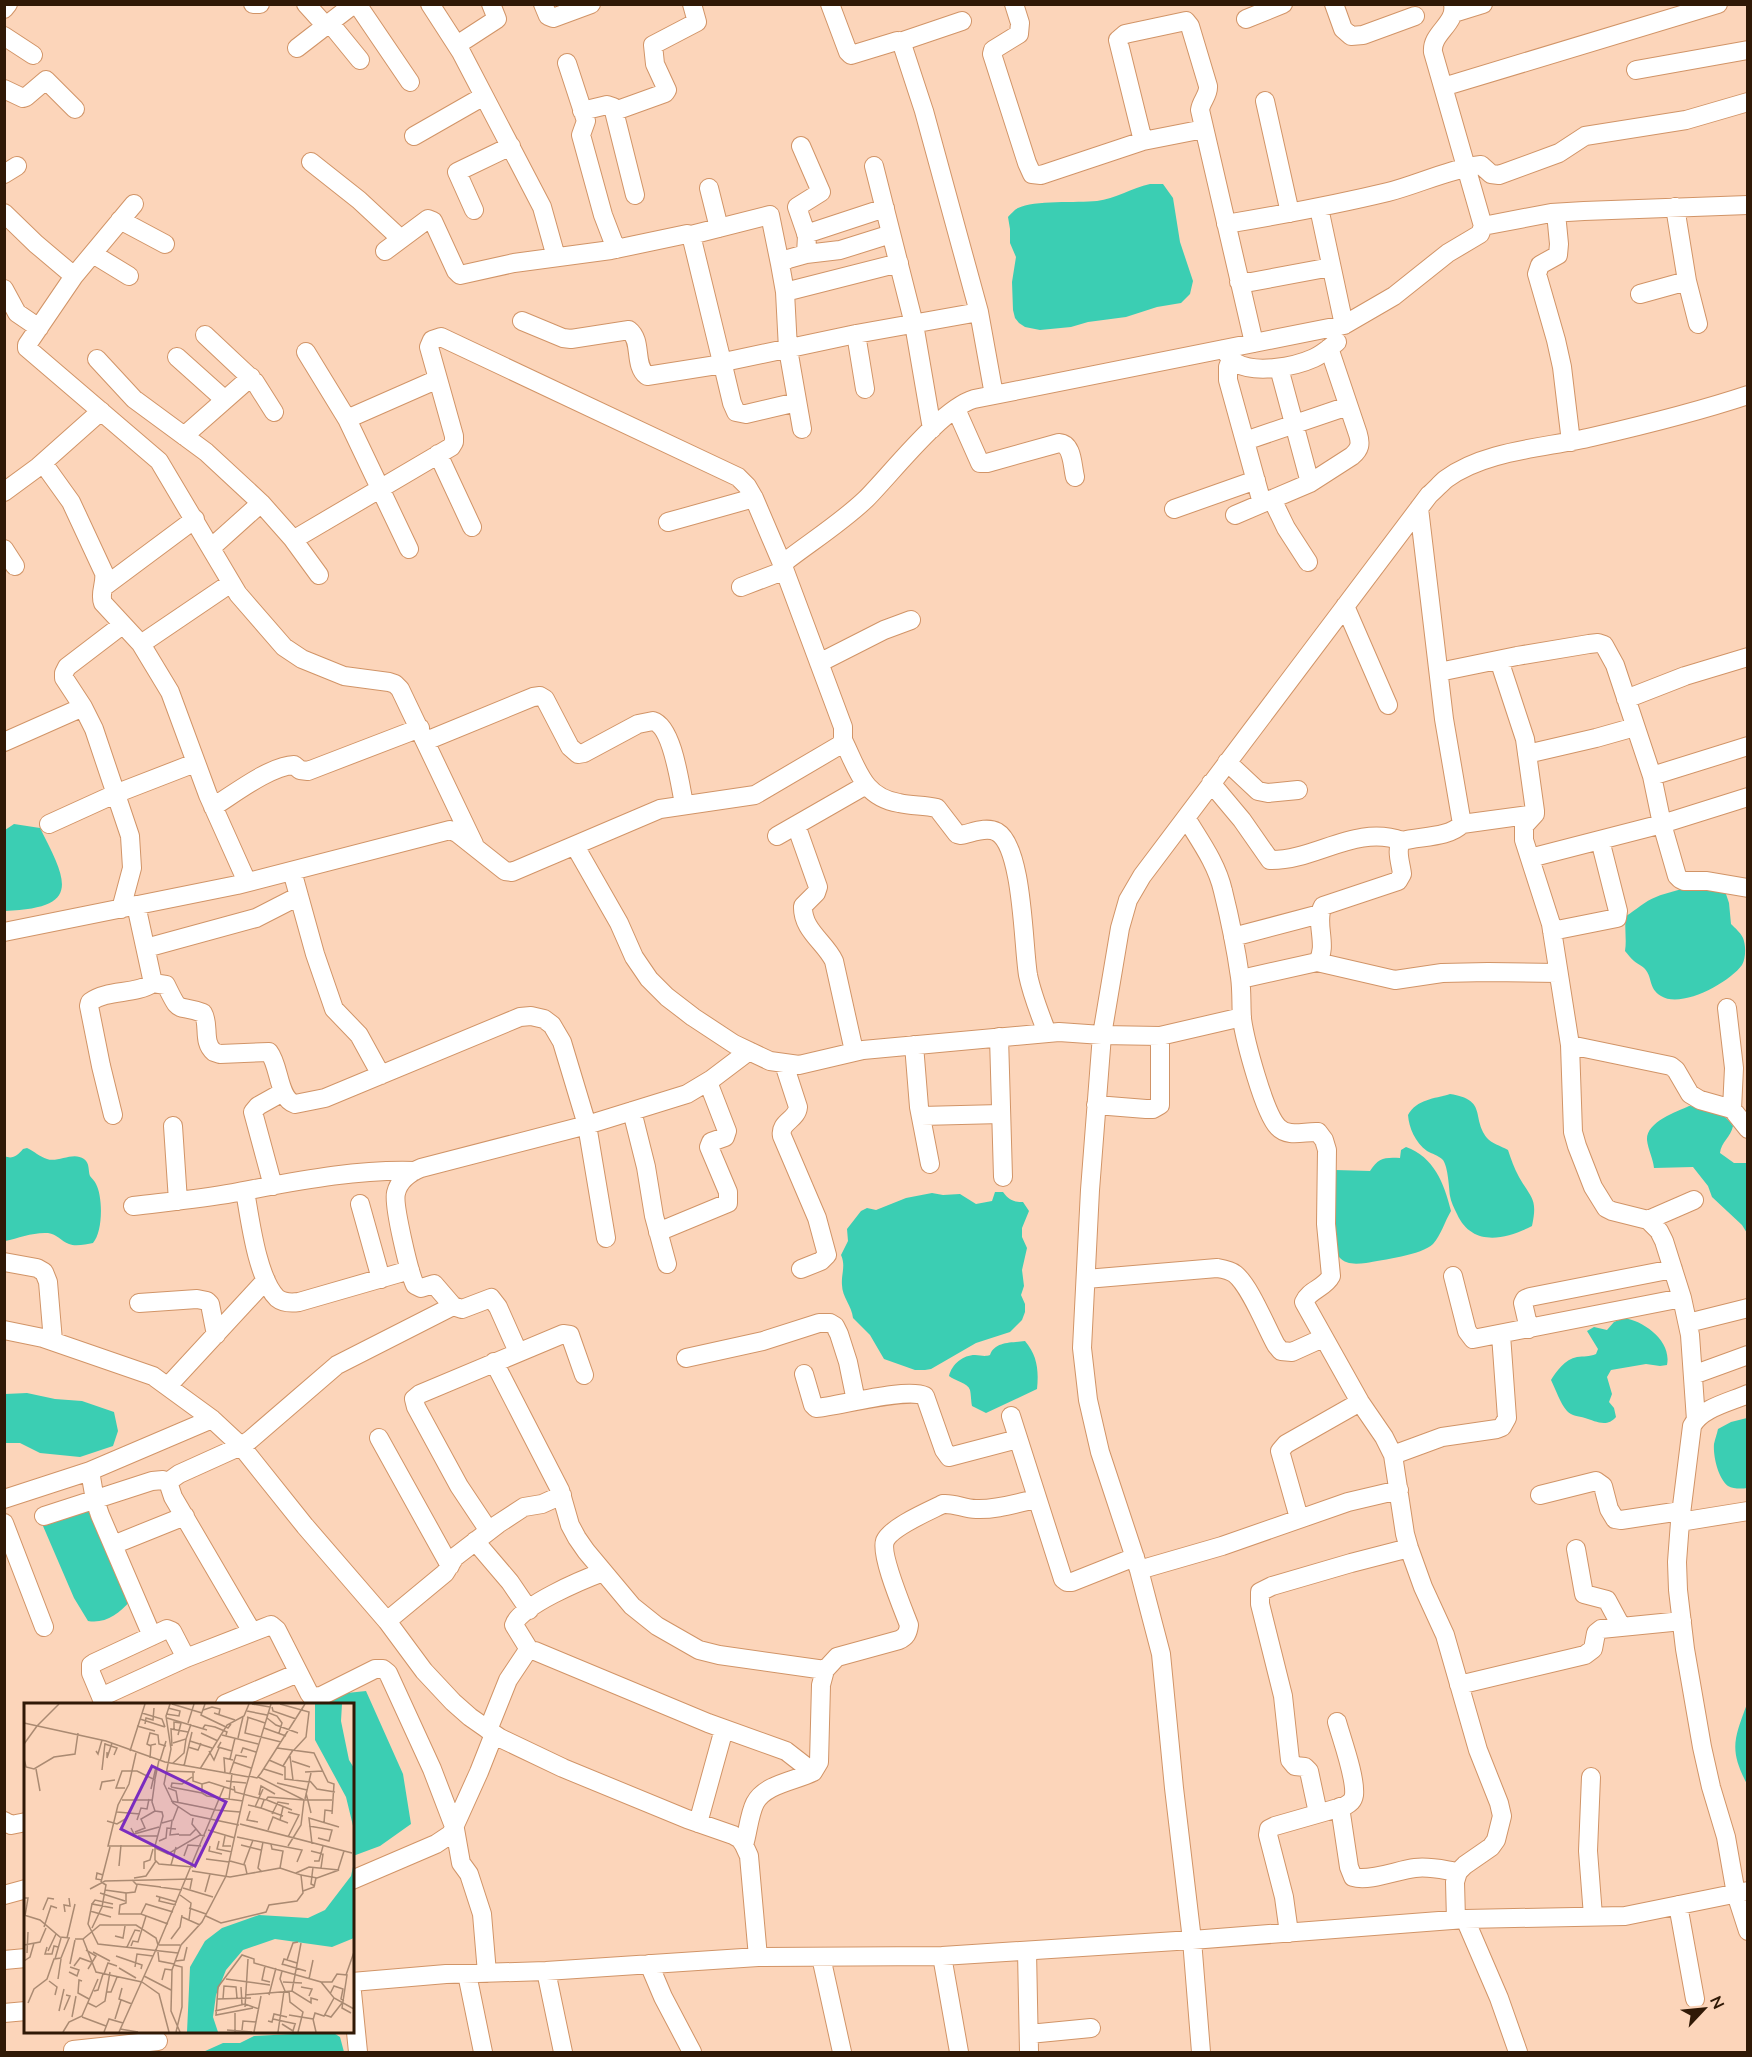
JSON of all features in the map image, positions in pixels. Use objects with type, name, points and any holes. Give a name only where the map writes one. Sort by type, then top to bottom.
[{"type":"street","points":[[4,9],[8,4]]},
{"type":"street","points":[[253,4],[260,4]]},
{"type":"street","points":[[306,4],[360,60]]},
{"type":"street","points":[[297,48],[356,4],[410,82]]},
{"type":"street","points":[[430,4],[457,45],[542,207],[556,257]]},
{"type":"street","points":[[457,45],[497,19],[491,4]]},
{"type":"street","points":[[543,4],[550,18],[591,4]]},
{"type":"street","points":[[615,111],[667,90],[656,64],[653,45],[697,22],[692,4]]},
{"type":"street","points":[[830,4],[851,55],[900,42],[962,21]]},
{"type":"street","points":[[1014,4],[1020,23],[1019,34],[997,47],[992,54],[1032,174],[1041,175],[1143,141],[1204,129]]},
{"type":"street","points":[[1246,19],[1283,4]]},
{"type":"street","points":[[741,587],[783,569],[786,561],[865,499],[932,429],[968,401],[1228,354],[1254,343],[1352,321],[1394,296],[1448,254],[1480,234],[1483,226],[1432,45],[1412,10],[1363,35],[1351,36],[1343,28],[1334,4]]},
{"type":"street","points":[[1432,45],[1453,9],[1483,4]]},
{"type":"street","points":[[1443,87],[1718,4]]},
{"type":"street","points":[[1143,141],[1118,40],[1125,34],[1186,21],[1190,26],[1208,86],[1207,94],[1201,105],[1204,129],[1254,343]]},
{"type":"street","points":[[4,36],[33,55]]},
{"type":"street","points":[[900,42],[924,111],[979,312],[994,395]]},
{"type":"street","points":[[1635,69],[1748,50]]},
{"type":"street","points":[[567,63],[586,121],[581,135],[615,249]]},
{"type":"street","points":[[4,89],[23,98],[46,80],[75,109]]},
{"type":"street","points":[[414,136],[484,96]]},
{"type":"street","points":[[1265,101],[1290,213]]},
{"type":"street","points":[[1226,224],[1318,208],[1390,191],[1466,167],[1480,165],[1491,174],[1499,175],[1559,153],[1585,136],[1686,120],[1748,102]]},
{"type":"street","points":[[582,111],[607,105],[613,107],[635,195]]},
{"type":"street","points":[[474,210],[457,172],[511,146]]},
{"type":"street","points":[[801,146],[821,192],[797,207],[806,234],[806,254]]},
{"type":"street","points":[[311,162],[359,200],[401,239]]},
{"type":"street","points":[[874,166],[914,324],[932,429]]},
{"type":"street","points":[[709,188],[719,228]]},
{"type":"street","points":[[134,204],[74,276],[27,348],[159,461],[212,547],[231,583],[268,631],[284,647],[302,659],[344,676],[395,684],[406,699],[476,848]]},
{"type":"street","points":[[1483,226],[1556,213],[1748,206]]},
{"type":"street","points":[[1675,207],[1687,281],[1698,324]]},
{"type":"street","points":[[806,234],[885,208]]},
{"type":"street","points":[[1318,208],[1331,267],[1352,321]]},
{"type":"street","points":[[4,213],[74,276]]},
{"type":"street","points":[[1556,213],[1558,255],[1540,265],[1538,274],[1562,367],[1571,442]]},
{"type":"street","points":[[385,251],[425,220],[430,219],[460,275],[514,263],[615,249],[691,235],[770,215],[785,292],[788,349],[802,429]]},
{"type":"street","points":[[120,220],[165,244]]},
{"type":"street","points":[[780,264],[806,254],[840,250],[891,234]]},
{"type":"street","points":[[691,235],[736,412],[746,414],[797,402]]},
{"type":"street","points":[[93,254],[129,276]]},
{"type":"street","points":[[785,292],[898,263]]},
{"type":"street","points":[[1239,282],[1251,282],[1331,267]]},
{"type":"street","points":[[1640,294],[1687,281]]},
{"type":"street","points":[[4,289],[17,313],[39,328]]},
{"type":"street","points":[[522,321],[563,338],[571,339],[629,330],[634,335],[642,371],[647,376],[979,312]]},
{"type":"street","points":[[1228,354],[1244,366],[1279,368],[1312,359],[1329,348],[1352,321]]},
{"type":"street","points":[[856,334],[865,389]]},
{"type":"street","points":[[205,335],[251,377],[274,412]]},
{"type":"street","points":[[292,538],[298,537],[451,447],[454,442],[429,343],[441,337],[738,477],[754,498],[843,727],[843,740],[871,792],[888,801],[937,808],[957,834],[991,830],[999,833],[1005,840],[1017,873],[1030,987],[1059,1032]]},
{"type":"street","points":[[1235,515],[1310,483],[1358,451],[1360,441],[1329,348]]},
{"type":"street","points":[[306,351],[347,419],[409,549]]},
{"type":"street","points":[[1228,354],[1228,381],[1256,480],[1267,501],[1308,562]]},
{"type":"street","points":[[177,357],[225,400]]},
{"type":"street","points":[[97,359],[134,399],[206,452],[261,503],[292,538],[319,575]]},
{"type":"street","points":[[1279,368],[1310,483]]},
{"type":"street","points":[[184,436],[251,377]]},
{"type":"street","points":[[347,419],[438,379]]},
{"type":"street","points":[[1201,2052],[1192,1941],[1174,1788],[1163,1664],[1137,1564],[1100,1452],[1088,1400],[1082,1348],[1102,1035],[1120,928],[1128,900],[1142,876],[1344,606],[1419,508],[1446,479],[1469,466],[1492,458],[1571,442],[1748,395]]},
{"type":"street","points":[[1245,441],[1348,406]]},
{"type":"street","points":[[956,409],[980,463],[987,464],[1059,443],[1065,444],[1070,453],[1075,477]]},
{"type":"street","points":[[4,492],[43,463],[101,411]]},
{"type":"street","points":[[438,454],[472,527]]},
{"type":"street","points":[[43,463],[74,509],[105,573],[105,586],[101,598],[103,603],[141,644],[170,692],[195,764],[247,882]]},
{"type":"street","points":[[1174,509],[1256,480]]},
{"type":"street","points":[[668,522],[754,498]]},
{"type":"street","points":[[212,547],[261,503]]},
{"type":"street","points":[[1419,508],[1444,719],[1462,824]]},
{"type":"street","points":[[105,586],[195,519]]},
{"type":"street","points":[[4,549],[15,566]]},
{"type":"street","points":[[141,644],[231,583]]},
{"type":"street","points":[[1344,606],[1388,705]]},
{"type":"street","points":[[819,663],[884,630],[911,620]]},
{"type":"street","points":[[122,625],[67,667],[63,673],[94,729],[130,836],[132,848],[129,907],[146,948],[153,983]]},
{"type":"street","points":[[1439,672],[1598,643],[1604,645],[1609,651],[1652,776],[1662,824],[1674,867],[1680,879],[1748,888]]},
{"type":"street","points":[[1626,699],[1694,672],[1748,657]]},
{"type":"street","points":[[1499,660],[1522,724],[1527,753],[1535,814],[1524,826],[1523,832],[1552,931],[1570,1045],[1573,1132],[1584,1168],[1606,1208],[1648,1221],[1659,1232],[1673,1269],[1688,1323],[1696,1419]]},
{"type":"street","points":[[213,807],[255,780],[283,766],[294,765],[304,772],[308,771],[540,696],[545,699],[570,747],[578,754],[638,724],[653,721],[663,728],[676,766],[684,804]]},
{"type":"street","points":[[4,742],[83,707]]},
{"type":"street","points":[[1527,753],[1635,727]]},
{"type":"street","points":[[4,932],[247,882],[450,830],[505,871],[512,872],[660,809],[755,795],[840,745],[843,740]]},
{"type":"street","points":[[1652,776],[1748,746]]},
{"type":"street","points":[[1227,762],[1258,791],[1268,793],[1298,790]]},
{"type":"street","points":[[49,824],[115,794],[195,764]]},
{"type":"street","points":[[1211,783],[1242,820],[1270,860],[1292,857],[1368,836],[1390,837],[1402,841],[1445,833],[1462,824],[1535,814]]},
{"type":"street","points":[[777,836],[866,785]]},
{"type":"street","points":[[1530,858],[1662,824],[1748,797]]},
{"type":"street","points":[[1186,818],[1221,882],[1240,979],[1242,1017],[1256,1078],[1276,1126],[1289,1133],[1318,1132],[1327,1150],[1326,1224],[1331,1276],[1324,1285],[1308,1295],[1304,1302],[1360,1402],[1384,1437],[1393,1455],[1409,1548],[1423,1587],[1445,1635],[1478,1750],[1499,1803],[1502,1816],[1496,1840],[1491,1847],[1465,1864],[1458,1872],[1455,1882],[1461,1919],[1502,2006],[1518,2052]]},
{"type":"street","points":[[796,825],[818,890],[803,906],[803,914],[811,931],[834,961],[854,1051]]},
{"type":"street","points":[[1552,931],[1614,920],[1619,915],[1600,840]]},
{"type":"street","points":[[1317,962],[1322,954],[1320,910],[1327,903],[1393,883],[1401,878],[1399,845],[1402,841]]},
{"type":"street","points":[[575,846],[619,923],[634,957],[650,979],[667,997],[693,1017],[734,1044],[770,1061],[798,1065],[854,1051],[1059,1032],[1160,1036],[1242,1017]]},
{"type":"street","points":[[292,871],[334,1009],[359,1035],[381,1075]]},
{"type":"street","points":[[146,948],[256,918],[299,896]]},
{"type":"street","points":[[1233,938],[1320,914]]},
{"type":"street","points":[[1240,979],[1317,962],[1395,980],[1451,973],[1558,973]]},
{"type":"street","points":[[113,1114],[101,1066],[90,1002],[99,997],[145,987],[153,983],[166,985],[175,1004],[179,1007],[203,1013],[206,1017],[207,1043],[213,1052],[243,1054],[269,1052],[275,1062],[284,1092],[291,1103],[307,1103],[325,1098],[520,1017],[531,1016],[544,1019],[552,1025],[562,1042],[586,1125],[606,1238]]},
{"type":"street","points":[[1727,1008],[1739,1038],[1732,1109]]},
{"type":"street","points":[[999,1036],[1003,1177]]},
{"type":"street","points":[[1096,1105],[1153,1109],[1160,1105],[1160,1036]]},
{"type":"street","points":[[914,1045],[921,1116],[930,1164]]},
{"type":"street","points":[[1570,1045],[1666,1063],[1676,1070],[1685,1089],[1694,1097],[1732,1109],[1748,1129]]},
{"type":"street","points":[[518,1352],[494,1300],[488,1298],[462,1309],[453,1306],[434,1284],[418,1288],[410,1270],[395,1202],[395,1195],[405,1176],[415,1171],[586,1125],[687,1094],[708,1082],[749,1051]]},
{"type":"street","points":[[784,1064],[798,1112],[783,1126],[782,1136],[817,1218],[827,1255],[821,1261],[801,1269]]},
{"type":"street","points":[[658,1232],[728,1203],[728,1192],[709,1147],[711,1142],[725,1137],[728,1131],[708,1082]]},
{"type":"street","points":[[273,1186],[253,1112],[258,1106],[284,1092]]},
{"type":"street","points":[[632,1111],[667,1264]]},
{"type":"street","points":[[921,1116],[1001,1114]]},
{"type":"street","points":[[173,1126],[178,1201]]},
{"type":"street","points":[[133,1206],[245,1191],[310,1178],[374,1171],[415,1171]]},
{"type":"street","points":[[245,1191],[261,1267],[278,1299],[291,1303],[410,1270]]},
{"type":"street","points":[[1648,1221],[1694,1200]]},
{"type":"street","points":[[360,1204],[381,1279]]},
{"type":"street","points":[[4,1262],[37,1268],[45,1272],[48,1282],[53,1341]]},
{"type":"street","points":[[1086,1279],[1226,1269],[1235,1274],[1245,1287],[1281,1351],[1292,1352],[1323,1338]]},
{"type":"street","points":[[1528,1329],[1523,1303],[1525,1299],[1673,1269]]},
{"type":"street","points":[[1453,1276],[1470,1336],[1478,1340],[1682,1298]]},
{"type":"street","points":[[168,1386],[266,1280]]},
{"type":"street","points":[[139,1303],[197,1299],[207,1301],[210,1304],[216,1335]]},
{"type":"street","points":[[168,1482],[179,1474],[241,1446],[337,1365],[453,1306]]},
{"type":"street","points":[[1688,1323],[1748,1308]]},
{"type":"street","points":[[686,1359],[763,1341],[819,1323],[830,1323],[835,1326],[839,1334],[856,1401]]},
{"type":"street","points":[[4,1330],[53,1341],[153,1376],[212,1419],[241,1446],[305,1526],[387,1621],[424,1671],[453,1702],[491,1732],[530,1754],[563,1768],[698,1823],[733,1834],[744,1845],[749,1856],[758,1957]]},
{"type":"street","points":[[529,1610],[482,1536],[414,1399],[420,1394],[494,1362],[566,1334],[571,1338],[584,1375]]},
{"type":"street","points":[[1393,1455],[1442,1437],[1497,1429],[1505,1424],[1507,1418],[1501,1335]]},
{"type":"street","points":[[1693,1375],[1748,1355]]},
{"type":"street","points":[[494,1362],[562,1495],[570,1525],[577,1538],[632,1606],[657,1626],[699,1650],[719,1655],[825,1670]]},
{"type":"street","points":[[804,1374],[813,1405],[816,1408],[915,1393],[925,1396],[949,1457],[1018,1439]]},
{"type":"street","points":[[1748,1394],[1705,1413],[1696,1419],[1692,1426],[1677,1562],[1682,1621],[1702,1747],[1711,1787],[1742,1892],[1748,1931]]},
{"type":"street","points":[[1299,1518],[1280,1451],[1286,1444],[1360,1402]]},
{"type":"street","points":[[1011,1416],[1063,1580],[1067,1582],[1100,1571],[1222,1546],[1360,1498],[1399,1490]]},
{"type":"street","points":[[4,1499],[90,1471],[212,1419]]},
{"type":"street","points":[[379,1438],[450,1566]]},
{"type":"street","points":[[90,1471],[95,1500],[152,1636]]},
{"type":"street","points":[[44,1516],[152,1481],[168,1482]]},
{"type":"street","points":[[1540,1496],[1596,1481],[1603,1486],[1609,1509],[1616,1519],[1621,1520],[1748,1511]]},
{"type":"street","points":[[168,1482],[169,1489],[252,1632]]},
{"type":"street","points":[[387,1621],[440,1578],[455,1557],[482,1536],[524,1507],[542,1504],[562,1495]]},
{"type":"street","points":[[744,1845],[752,1814],[762,1795],[772,1788],[813,1772],[819,1762],[821,1685],[825,1670],[837,1657],[899,1640],[908,1632],[909,1625],[885,1558],[885,1542],[893,1532],[943,1504],[951,1503],[973,1509],[983,1509],[1036,1499]]},
{"type":"street","points":[[113,1545],[185,1516]]},
{"type":"street","points":[[4,1522],[44,1627]]},
{"type":"street","points":[[1318,1813],[1309,1771],[1305,1767],[1295,1766],[1290,1760],[1283,1696],[1260,1604],[1260,1592],[1272,1586],[1409,1548]]},
{"type":"street","points":[[1576,1549],[1584,1594],[1607,1600],[1621,1626]]},
{"type":"street","points":[[530,1651],[514,1625],[519,1617],[562,1589],[603,1572]]},
{"type":"street","points":[[1459,1685],[1585,1655],[1593,1649],[1598,1631],[1621,1626],[1682,1621]]},
{"type":"street","points":[[186,1658],[172,1631],[167,1629],[91,1665],[91,1673],[103,1701],[186,1658],[267,1625],[274,1626],[309,1694],[315,1698],[375,1669],[388,1673],[432,1768],[454,1829],[461,1863],[469,1874],[482,1914],[487,1973]]},
{"type":"street","points":[[354,1879],[436,1844],[451,1834],[491,1732],[508,1680],[523,1657],[530,1651],[535,1651],[724,1729],[786,1751],[813,1772]]},
{"type":"street","points":[[227,1703],[298,1672]]},
{"type":"street","points":[[1289,1933],[1284,1897],[1268,1834],[1269,1829],[1349,1804],[1354,1794],[1353,1782],[1337,1722]]},
{"type":"street","points":[[698,1823],[724,1729]]},
{"type":"street","points":[[1590,1776],[1588,1851],[1593,1916]]},
{"type":"street","points":[[1340,1808],[1349,1867],[1353,1877],[1364,1878],[1415,1868],[1458,1872]]},
{"type":"street","points":[[4,1821],[11,1825],[24,1822]]},
{"type":"street","points":[[4,1894],[24,1889]]},
{"type":"street","points":[[354,1982],[758,1957],[942,1956],[1192,1941],[1461,1919],[1625,1916],[1742,1892]]},
{"type":"street","points":[[1677,1905],[1695,1999]]},
{"type":"street","points":[[1027,1951],[1029,2052]]},
{"type":"street","points":[[942,1956],[958,2052]]},
{"type":"street","points":[[821,1957],[842,2052]]},
{"type":"street","points":[[4,1960],[24,1958]]},
{"type":"street","points":[[650,1964],[663,1997],[692,2052]]},
{"type":"street","points":[[546,1971],[563,2052]]},
{"type":"street","points":[[467,1974],[483,2052]]},
{"type":"street","points":[[4,2013],[24,2011]]},
{"type":"street","points":[[354,2012],[358,2052]]},
{"type":"street","points":[[1029,2034],[1091,2028]]},
{"type":"street","points":[[72,2044],[158,2042]]},
{"type":"water","points":[[1150,184],[1163,184],[1173,198],[1180,242],[1193,281],[1190,294],[1181,303],[1157,307],[1126,317],[1088,322],[1071,327],[1040,330],[1025,327],[1019,323],[1013,310],[1012,282],[1016,257],[1010,243],[1008,217],[1011,213],[1025,205],[1104,200]]},
{"type":"water","points":[[14,824],[40,828],[57,864],[61,889],[57,898],[46,904],[29,909],[5,911],[5,830]]},
{"type":"water","points":[[1690,886],[1726,894],[1731,924],[1741,934],[1744,941],[1744,959],[1736,972],[1716,986],[1692,997],[1670,999],[1657,993],[1645,969],[1625,951],[1626,916],[1652,899]]},
{"type":"water","points":[[1450,1094],[1470,1100],[1477,1110],[1482,1130],[1487,1138],[1508,1150],[1517,1174],[1534,1204],[1532,1226],[1511,1235],[1490,1238],[1471,1232],[1463,1225],[1451,1200],[1445,1163],[1419,1143],[1411,1130],[1408,1115],[1421,1103]]},
{"type":"water","points":[[1689,1106],[1714,1110],[1724,1116],[1733,1126],[1720,1153],[1734,1163],[1747,1163],[1747,1233],[1742,1225],[1712,1197],[1708,1186],[1693,1167],[1654,1168],[1647,1140],[1651,1128],[1663,1118]]},
{"type":"water","points":[[1406,1147],[1424,1157],[1441,1181],[1451,1211],[1441,1232],[1428,1248],[1411,1254],[1366,1263],[1348,1263],[1339,1257],[1336,1251],[1335,1170],[1370,1171],[1382,1159],[1400,1158],[1401,1150]]},
{"type":"water","points":[[27,1148],[51,1160],[75,1156],[86,1161],[90,1176],[96,1183],[101,1205],[99,1231],[93,1243],[72,1245],[48,1233],[31,1234],[5,1241],[5,1156],[12,1157]]},
{"type":"water","points":[[995,1192],[1003,1192],[1011,1200],[1023,1202],[1029,1211],[1022,1228],[1022,1237],[1027,1248],[1022,1270],[1024,1286],[1021,1295],[1025,1304],[1025,1312],[1022,1320],[1010,1332],[976,1343],[931,1369],[915,1370],[884,1359],[870,1335],[853,1318],[842,1289],[841,1255],[848,1241],[847,1229],[861,1211],[867,1208],[876,1210],[906,1198],[932,1193],[960,1194],[976,1204],[992,1201]]},
{"type":"water","points":[[1624,1318],[1640,1323],[1661,1340],[1667,1356],[1667,1365],[1646,1364],[1611,1370],[1607,1377],[1612,1394],[1609,1402],[1614,1408],[1616,1417],[1609,1422],[1601,1423],[1571,1414],[1562,1404],[1551,1380],[1569,1360],[1596,1354],[1598,1349],[1587,1331],[1594,1327],[1607,1330],[1614,1322]]},
{"type":"water","points":[[1025,1341],[1036,1363],[1037,1389],[986,1413],[972,1406],[969,1388],[949,1376],[955,1364],[971,1355],[990,1355],[992,1350],[1000,1345]]},
{"type":"water","points":[[27,1393],[55,1399],[82,1401],[114,1412],[118,1431],[113,1446],[80,1457],[40,1453],[20,1443],[5,1443],[5,1394]]},
{"type":"water","points":[[1747,1418],[1747,1488],[1740,1489],[1728,1486],[1721,1478],[1715,1460],[1714,1444],[1718,1429],[1731,1422]]},
{"type":"water","points":[[91,1508],[130,1601],[111,1617],[94,1622],[88,1621],[74,1598],[43,1526],[44,1522]]},
{"type":"water","points":[[366,1691],[403,1774],[411,1824],[380,1846],[354,1856],[354,1703],[324,1703],[347,1693]]},
{"type":"water","points":[[1747,1704],[1747,1784],[1738,1762],[1735,1744]]},
{"type":"water","points":[[334,2033],[340,2037],[344,2052],[203,2052],[223,2043],[240,2043],[254,2036]]}]
